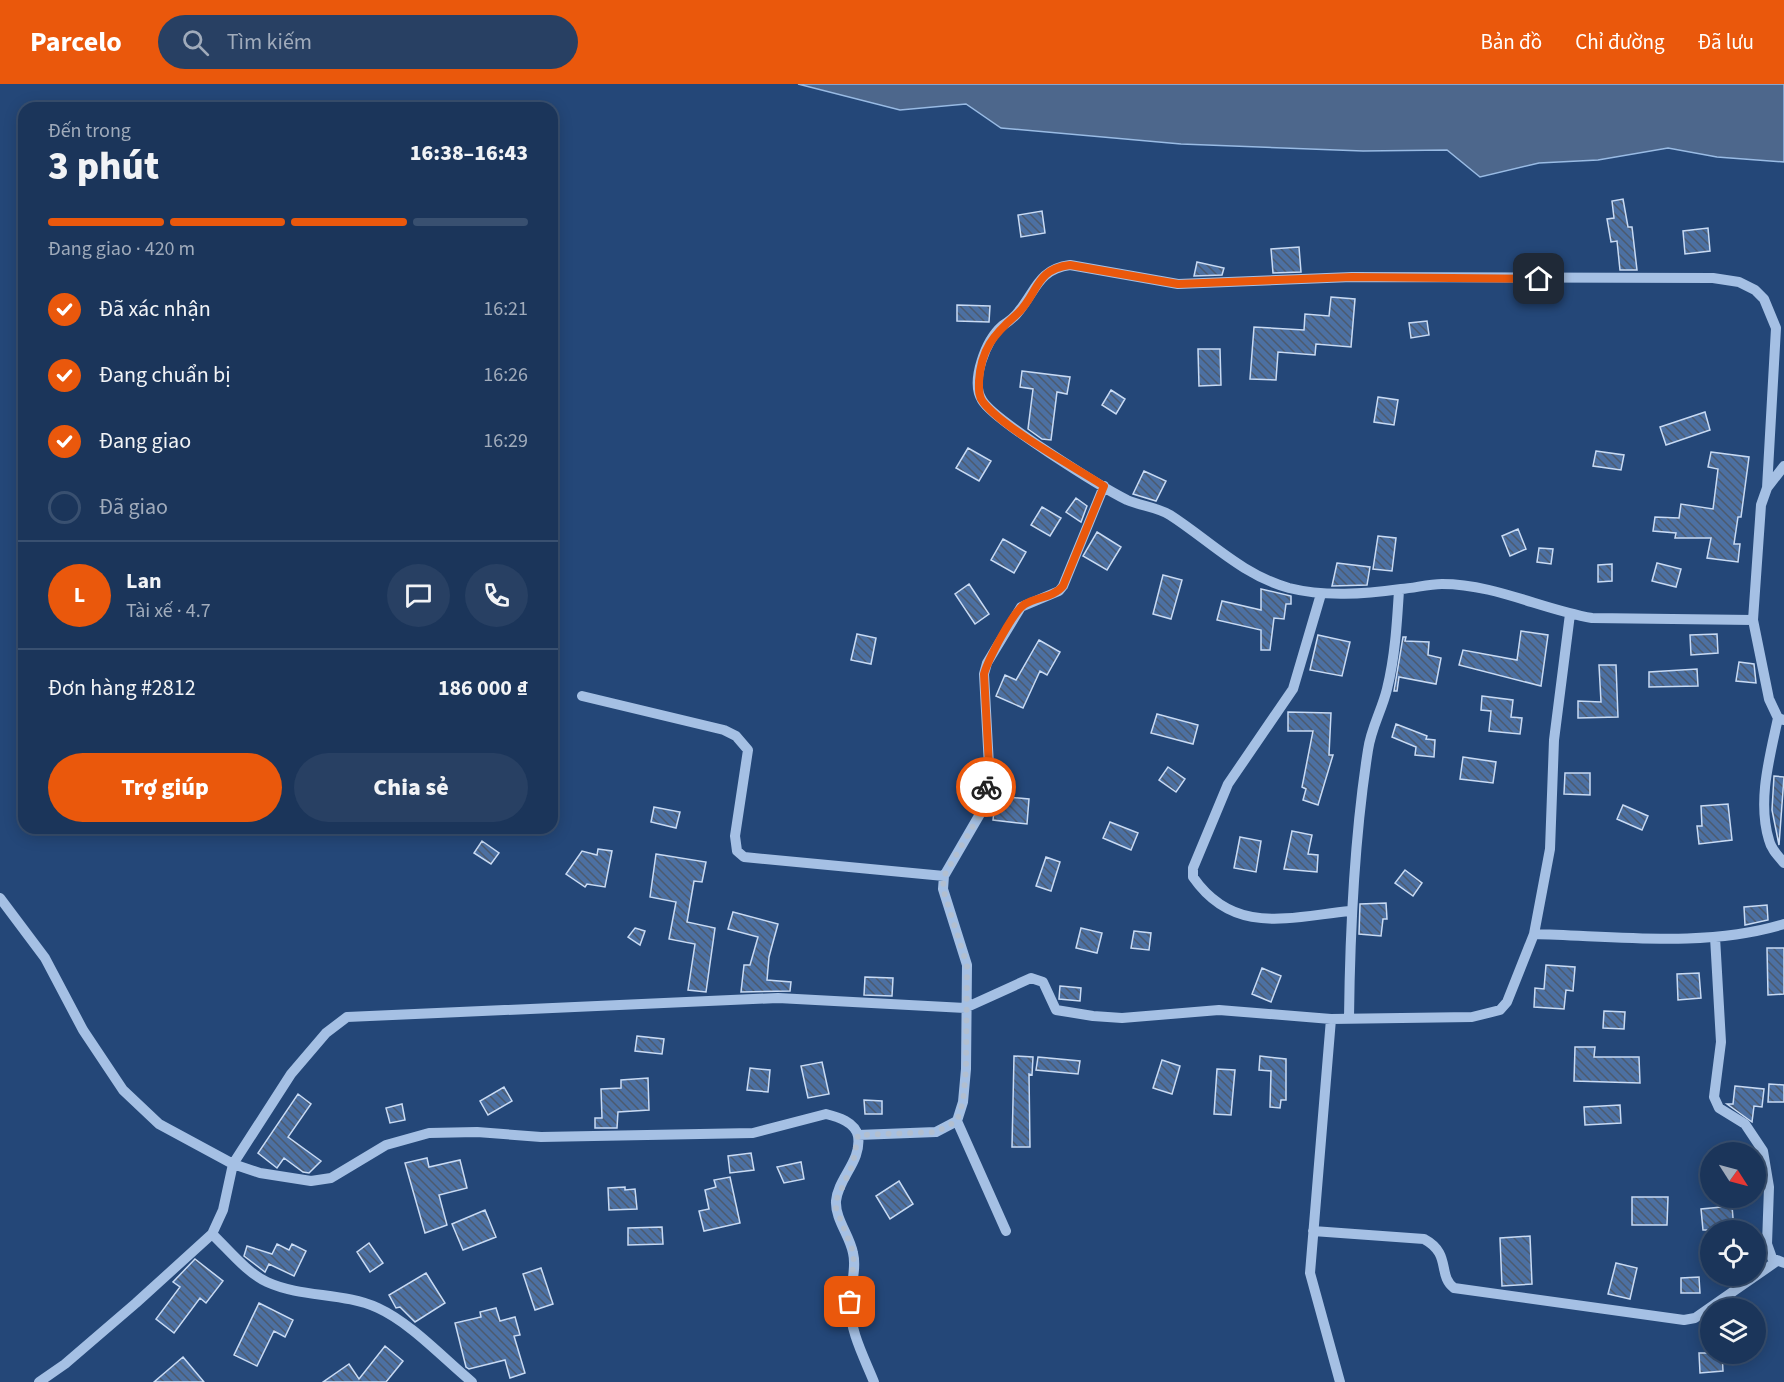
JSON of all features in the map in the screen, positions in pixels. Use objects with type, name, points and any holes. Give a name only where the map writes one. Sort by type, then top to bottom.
[{"type":"street","points":[[1753,620],[1623,620],[1570,614],[1500,592],[1441,584],[1399,590],[1321,594],[1287,587],[1242,569],[1167,513],[1128,500],[1012,426],[982,402],[979,393],[983,354],[989,341],[1018,313],[1047,272],[1056,267],[1070,265],[1178,284],[1352,277],[1713,278],[1739,282],[1755,290],[1764,299],[1776,328],[1767,488],[1758,528],[1753,620],[1769,699],[1781,719],[1768,765],[1765,802],[1769,840],[1784,863]]},
{"type":"street","points":[[1767,488],[1784,466]]},
{"type":"street","points":[[1006,1231],[957,1121],[963,1102],[966,1069],[967,965],[943,889],[944,876],[980,814],[984,796],[989,766],[984,674],[987,663],[1021,607],[1059,591],[1063,586],[1104,486]]},
{"type":"street","points":[[1349,1018],[1350,911],[1368,748],[1388,688],[1395,650],[1399,590]]},
{"type":"street","points":[[1321,594],[1293,689],[1228,784],[1193,868],[1193,877],[1206,892],[1239,916],[1273,919],[1350,911]]},
{"type":"street","points":[[39,1382],[83,1349],[212,1234],[223,1210],[233,1164],[291,1074],[326,1033],[348,1017],[705,1000],[778,999],[965,1008],[1031,978],[1043,982],[1056,1010],[1094,1016],[1147,1017],[1219,1010],[1331,1018],[1472,1017],[1500,1010],[1507,1002],[1534,934],[1550,849],[1554,740],[1570,614]]},
{"type":"street","points":[[582,696],[724,730],[744,744],[748,750],[735,836],[737,851],[744,857],[944,876]]},
{"type":"street","points":[[0,898],[45,958],[83,1030],[123,1090],[159,1124],[233,1164],[260,1173],[321,1181],[344,1173],[386,1145],[429,1133],[477,1132],[541,1137],[753,1133],[826,1114],[850,1124],[858,1135],[857,1152],[843,1180],[836,1208],[854,1254],[851,1317],[855,1337],[874,1382]]},
{"type":"street","points":[[1534,934],[1715,937],[1759,932],[1784,924]]},
{"type":"street","points":[[1313,1231],[1424,1239],[1437,1247],[1447,1280],[1454,1288],[1684,1320],[1695,1318],[1781,1262],[1769,1254],[1767,1244],[1769,1187],[1763,1151],[1744,1124],[1719,1108],[1714,1096],[1721,1042],[1715,937]]},
{"type":"street","points":[[1331,1018],[1310,1258],[1312,1286],[1340,1382]]},
{"type":"street","points":[[858,1135],[936,1132],[957,1121]]},
{"type":"street","points":[[212,1234],[266,1282],[283,1288],[348,1297],[378,1308],[400,1322],[472,1382]]},
{"type":"water","points":[[798,84],[1784,84],[1784,162],[1717,157],[1668,148],[1598,160],[1539,163],[1480,177],[1447,150],[1363,151],[1181,144],[1001,128],[966,104],[900,110]]},
{"type":"building","points":[[1623,199],[1628,227],[1632,227],[1637,270],[1620,270],[1617,241],[1611,242],[1607,219],[1614,218],[1612,201]]},
{"type":"building","points":[[1042,211],[1045,233],[1021,237],[1018,215]]},
{"type":"building","points":[[1708,228],[1710,251],[1685,254],[1683,231]]},
{"type":"building","points":[[1299,247],[1301,272],[1273,273],[1271,249]]},
{"type":"building","points":[[1197,262],[1224,268],[1222,275],[1194,276]]},
{"type":"building","points":[[1331,297],[1355,299],[1351,347],[1316,344],[1315,355],[1278,352],[1276,380],[1250,379],[1254,327],[1304,330],[1305,314],[1329,316]]},
{"type":"building","points":[[957,305],[990,306],[989,322],[957,321]]},
{"type":"building","points":[[1427,321],[1429,335],[1411,338],[1409,323]]},
{"type":"building","points":[[1198,349],[1220,349],[1221,385],[1199,386]]},
{"type":"building","points":[[1022,371],[1070,377],[1067,394],[1057,392],[1051,440],[1042,439],[1028,429],[1033,389],[1020,387]]},
{"type":"building","points":[[1111,390],[1125,399],[1116,414],[1102,405]]},
{"type":"building","points":[[1378,397],[1398,400],[1394,425],[1374,422]]},
{"type":"building","points":[[1705,412],[1710,430],[1666,445],[1660,427]]},
{"type":"building","points":[[968,448],[991,461],[979,481],[956,468]]},
{"type":"building","points":[[1596,451],[1624,455],[1621,470],[1593,466]]},
{"type":"building","points":[[1711,452],[1749,457],[1741,517],[1738,517],[1734,544],[1740,544],[1738,562],[1707,558],[1711,538],[1675,538],[1676,533],[1653,531],[1655,517],[1679,518],[1681,504],[1713,509],[1718,469],[1708,467]]},
{"type":"building","points":[[1144,471],[1166,481],[1156,501],[1133,494]]},
{"type":"building","points":[[1076,498],[1087,506],[1081,522],[1066,512]]},
{"type":"building","points":[[1042,507],[1061,518],[1050,536],[1031,525]]},
{"type":"building","points":[[1518,529],[1526,549],[1510,556],[1502,536]]},
{"type":"building","points":[[1097,532],[1121,547],[1107,570],[1083,556]]},
{"type":"building","points":[[1378,536],[1396,538],[1392,571],[1373,569]]},
{"type":"building","points":[[1003,539],[1026,552],[1014,573],[991,560]]},
{"type":"building","points":[[1539,548],[1553,549],[1551,564],[1537,562]]},
{"type":"building","points":[[1337,563],[1370,567],[1367,585],[1332,586]]},
{"type":"building","points":[[1657,563],[1681,569],[1676,587],[1652,581]]},
{"type":"building","points":[[1612,564],[1612,581],[1598,582],[1598,565]]},
{"type":"building","points":[[1163,575],[1182,580],[1171,619],[1153,614]]},
{"type":"building","points":[[969,584],[989,614],[975,624],[955,594]]},
{"type":"building","points":[[1261,589],[1291,596],[1291,604],[1286,604],[1284,619],[1274,618],[1270,650],[1261,650],[1261,630],[1217,620],[1222,601],[1261,610]]},
{"type":"building","points":[[1521,631],[1548,635],[1541,686],[1459,665],[1463,650],[1517,660]]},
{"type":"building","points":[[857,634],[876,638],[871,664],[851,660]]},
{"type":"building","points":[[1717,634],[1718,653],[1691,655],[1690,635]]},
{"type":"building","points":[[1318,635],[1350,642],[1342,676],[1310,670]]},
{"type":"building","points":[[1403,637],[1406,637],[1405,641],[1429,642],[1428,655],[1441,658],[1436,684],[1399,677],[1397,691],[1394,691]]},
{"type":"building","points":[[1039,640],[1060,652],[1047,675],[1040,671],[1023,708],[996,696],[1005,675],[1016,680]]},
{"type":"building","points":[[1739,662],[1754,664],[1756,683],[1736,681]]},
{"type":"building","points":[[1599,665],[1616,665],[1618,717],[1578,718],[1578,701],[1601,702]]},
{"type":"building","points":[[1697,669],[1698,686],[1649,687],[1649,672]]},
{"type":"building","points":[[1482,696],[1513,700],[1511,717],[1522,718],[1520,734],[1489,731],[1491,711],[1481,710]]},
{"type":"building","points":[[1288,712],[1331,713],[1329,755],[1333,755],[1318,805],[1303,800],[1306,789],[1302,787],[1313,731],[1288,731]]},
{"type":"building","points":[[1157,714],[1198,725],[1193,744],[1151,733]]},
{"type":"building","points":[[1396,724],[1427,736],[1426,739],[1435,740],[1434,757],[1415,755],[1416,747],[1392,737]]},
{"type":"building","points":[[1463,757],[1496,762],[1493,783],[1460,779]]},
{"type":"building","points":[[1168,767],[1185,779],[1176,792],[1159,780]]},
{"type":"building","points":[[1565,773],[1590,773],[1590,795],[1564,794]]},
{"type":"building","points":[[1774,776],[1784,777],[1779,845],[1772,810]]},
{"type":"building","points":[[996,796],[1029,799],[1027,824],[993,820]]},
{"type":"building","points":[[1728,804],[1732,840],[1699,844],[1697,826],[1702,826],[1701,806]]},
{"type":"building","points":[[1623,805],[1648,816],[1642,830],[1617,819]]},
{"type":"building","points":[[654,807],[680,812],[676,828],[651,822]]},
{"type":"building","points":[[1110,822],[1138,833],[1131,850],[1103,838]]},
{"type":"building","points":[[1292,831],[1312,835],[1308,854],[1318,855],[1317,872],[1284,869]]},
{"type":"building","points":[[1240,837],[1261,841],[1256,872],[1234,868]]},
{"type":"building","points":[[482,841],[499,853],[491,864],[474,853]]},
{"type":"building","points":[[598,849],[612,851],[605,887],[587,884],[585,887],[566,874],[582,851],[597,855]]},
{"type":"building","points":[[656,854],[706,862],[702,882],[694,881],[687,922],[715,928],[706,992],[688,990],[695,944],[669,939],[676,902],[650,897]]},
{"type":"building","points":[[1046,857],[1060,862],[1051,891],[1036,886]]},
{"type":"building","points":[[1405,870],[1422,883],[1413,896],[1395,883]]},
{"type":"building","points":[[1386,903],[1387,919],[1383,919],[1381,936],[1359,934],[1360,904]]},
{"type":"building","points":[[1767,905],[1768,920],[1745,925],[1744,907]]},
{"type":"building","points":[[733,912],[778,924],[769,957],[767,980],[791,982],[790,991],[741,992],[744,965],[750,965],[758,937],[728,929]]},
{"type":"building","points":[[635,928],[645,931],[640,945],[628,937]]},
{"type":"building","points":[[1081,928],[1102,933],[1097,953],[1076,948]]},
{"type":"building","points":[[1134,931],[1151,933],[1149,950],[1131,948]]},
{"type":"building","points":[[1767,948],[1784,948],[1784,994],[1768,995]]},
{"type":"building","points":[[1546,965],[1575,967],[1573,991],[1566,990],[1564,1009],[1534,1007],[1535,988],[1544,989]]},
{"type":"building","points":[[1262,968],[1281,976],[1271,1002],[1252,994]]},
{"type":"building","points":[[1699,973],[1701,998],[1678,1000],[1677,974]]},
{"type":"building","points":[[865,977],[893,978],[892,996],[864,995]]},
{"type":"building","points":[[1060,986],[1081,988],[1080,1001],[1059,999]]},
{"type":"building","points":[[1604,1011],[1625,1012],[1624,1029],[1603,1028]]},
{"type":"building","points":[[637,1036],[664,1039],[662,1054],[635,1051]]},
{"type":"building","points":[[1575,1047],[1595,1047],[1594,1057],[1639,1057],[1640,1083],[1574,1081]]},
{"type":"building","points":[[1014,1056],[1033,1057],[1032,1075],[1029,1074],[1030,1147],[1012,1147]]},
{"type":"building","points":[[1260,1056],[1286,1059],[1286,1100],[1281,1100],[1280,1108],[1270,1107],[1271,1071],[1259,1070]]},
{"type":"building","points":[[1038,1057],[1080,1061],[1078,1074],[1036,1070]]},
{"type":"building","points":[[1162,1060],[1180,1066],[1172,1094],[1153,1088]]},
{"type":"building","points":[[822,1062],[829,1094],[808,1098],[801,1066]]},
{"type":"building","points":[[750,1068],[770,1070],[768,1092],[747,1090]]},
{"type":"building","points":[[1217,1069],[1235,1070],[1231,1115],[1214,1114]]},
{"type":"building","points":[[648,1078],[649,1110],[618,1112],[617,1128],[595,1128],[595,1118],[602,1118],[601,1089],[621,1088],[621,1080]]},
{"type":"building","points":[[1769,1084],[1784,1085],[1784,1102],[1768,1102]]},
{"type":"building","points":[[1735,1086],[1764,1089],[1762,1107],[1754,1106],[1752,1122],[1727,1104],[1733,1104]]},
{"type":"building","points":[[504,1087],[512,1101],[488,1115],[480,1101]]},
{"type":"building","points":[[298,1094],[311,1104],[288,1137],[321,1161],[309,1173],[303,1172],[284,1158],[277,1168],[258,1153]]},
{"type":"building","points":[[864,1100],[882,1101],[882,1114],[865,1114]]},
{"type":"building","points":[[402,1104],[405,1120],[390,1123],[386,1108]]},
{"type":"building","points":[[1620,1105],[1621,1123],[1585,1125],[1584,1107]]},
{"type":"building","points":[[751,1153],[754,1170],[730,1173],[728,1156]]},
{"type":"building","points":[[427,1158],[429,1167],[460,1160],[467,1188],[439,1195],[447,1225],[425,1233],[405,1163]]},
{"type":"building","points":[[801,1162],[804,1179],[784,1183],[777,1167]]},
{"type":"building","points":[[730,1177],[740,1223],[704,1231],[699,1211],[709,1209],[705,1190],[716,1187],[714,1180]]},
{"type":"building","points":[[899,1181],[913,1204],[890,1219],[876,1196]]},
{"type":"building","points":[[625,1187],[625,1190],[635,1189],[637,1209],[609,1210],[608,1188]]},
{"type":"building","points":[[1632,1197],[1668,1197],[1667,1225],[1632,1225]]},
{"type":"building","points":[[1732,1208],[1733,1220],[1702,1220],[1701,1209]]},
{"type":"building","points":[[485,1210],[496,1237],[463,1250],[452,1224]]},
{"type":"building","points":[[662,1227],[663,1244],[628,1245],[628,1228]]},
{"type":"building","points":[[1530,1236],[1532,1284],[1502,1286],[1500,1238]]},
{"type":"building","points":[[369,1243],[383,1263],[370,1272],[357,1252]]},
{"type":"building","points":[[277,1244],[289,1250],[292,1244],[306,1251],[294,1276],[269,1264],[265,1272],[244,1256],[247,1246],[272,1254]]},
{"type":"building","points":[[195,1259],[223,1281],[206,1303],[200,1298],[174,1333],[156,1319],[180,1287],[173,1282]]},
{"type":"building","points":[[1616,1263],[1637,1268],[1630,1299],[1608,1294]]},
{"type":"building","points":[[541,1268],[553,1304],[535,1310],[523,1274]]},
{"type":"building","points":[[426,1273],[445,1303],[415,1322],[400,1307],[396,1308],[389,1295]]},
{"type":"building","points":[[1699,1277],[1700,1293],[1681,1293],[1681,1278]]},
{"type":"building","points":[[259,1303],[293,1320],[285,1337],[274,1331],[257,1366],[234,1355]]},
{"type":"building","points":[[496,1308],[500,1321],[515,1317],[520,1335],[514,1336],[525,1373],[510,1378],[505,1360],[469,1369],[466,1367],[455,1323],[481,1317],[480,1312]]},
{"type":"building","points":[[385,1346],[403,1361],[386,1382],[323,1382],[349,1364],[359,1379]]},
{"type":"building","points":[[1699,1353],[1700,1364],[1723,1364],[1723,1371],[1700,1373]]},
{"type":"building","points":[[183,1357],[204,1382],[154,1382]]},
{"type":"way so far","points":[[850,1302],[854,1254],[836,1208],[843,1180],[857,1152],[858,1135],[936,1132],[948,1128],[957,1121],[963,1102],[966,1069],[967,965],[963,944],[943,889],[944,876],[980,814],[986,787]]},
{"type":"route","points":[[986,787],[989,766],[984,674],[987,663],[1021,607],[1059,591],[1063,586],[1104,486],[1012,426],[982,402],[979,393],[980,369],[989,341],[1018,313],[1047,272],[1056,267],[1070,265],[1178,284],[1352,277],[1539,279]]}]
